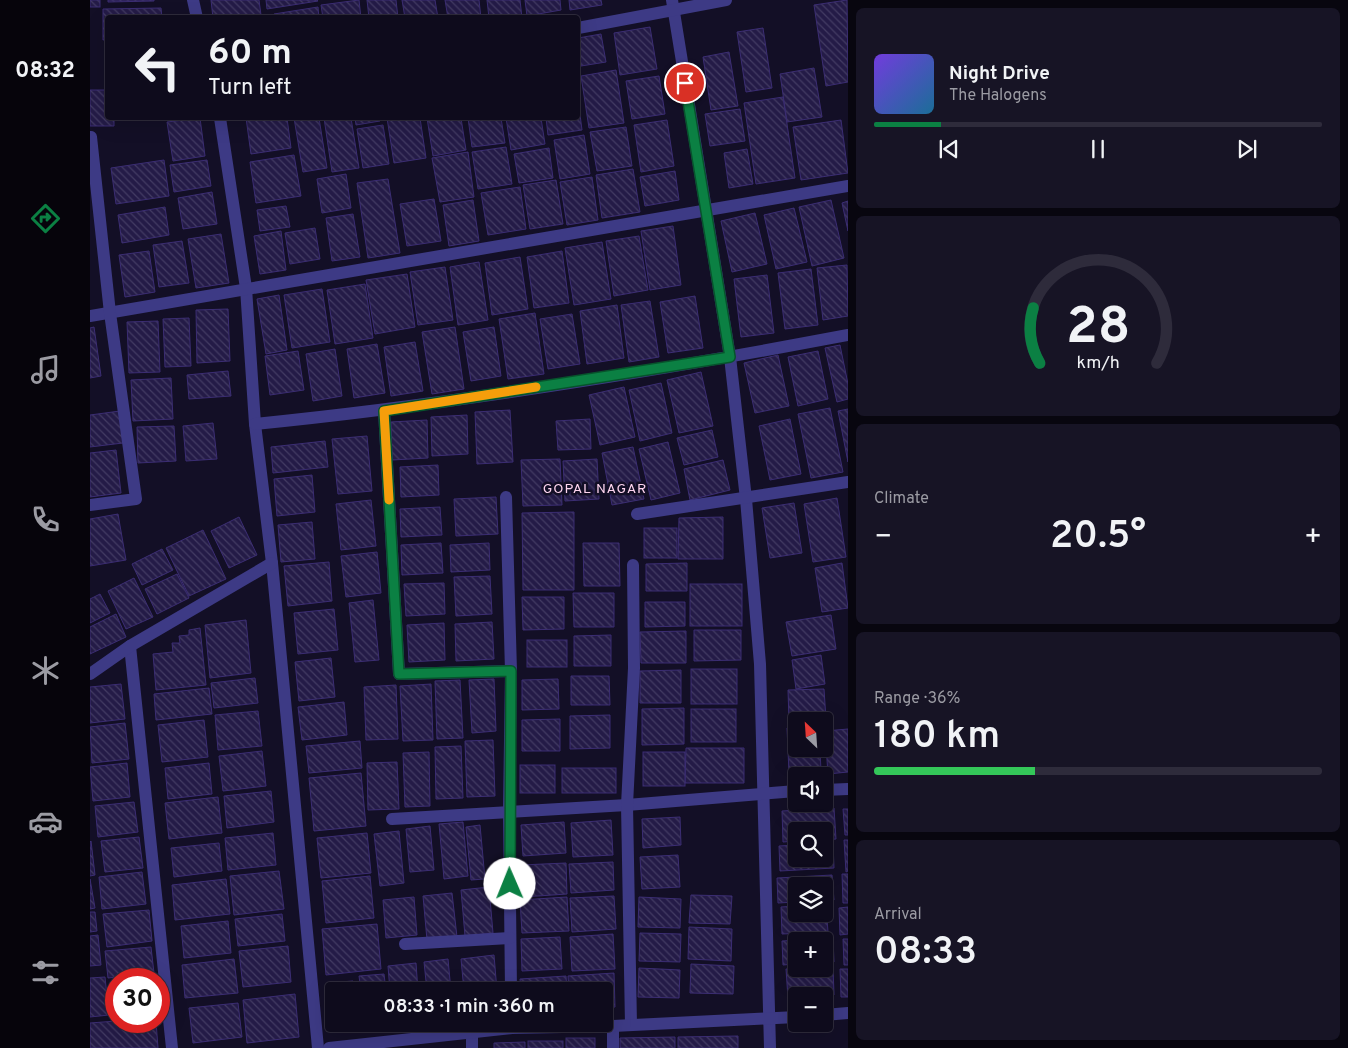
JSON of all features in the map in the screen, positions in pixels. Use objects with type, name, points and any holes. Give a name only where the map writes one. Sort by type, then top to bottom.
[{"type":"street","points":[[193,0],[196,15]]},
{"type":"street","points":[[580,28],[673,5],[726,0]]},
{"type":"street","points":[[673,5],[730,357],[746,499],[760,664],[770,1048]]},
{"type":"street","points":[[220,120],[246,288],[255,424],[272,563],[318,1048]]},
{"type":"street","points":[[90,505],[136,499],[110,313],[92,137]]},
{"type":"street","points":[[90,316],[246,288],[706,212],[848,186]]},
{"type":"street","points":[[255,424],[384,411],[730,357],[848,335]]},
{"type":"street","points":[[384,411],[399,674],[511,671]]},
{"type":"street","points":[[636,514],[746,499],[848,482]]},
{"type":"street","points":[[506,497],[511,671],[508,811],[511,982]]},
{"type":"street","points":[[90,674],[130,646],[272,563]]},
{"type":"street","points":[[631,1025],[627,805],[634,668],[633,565]]},
{"type":"street","points":[[130,646],[172,1048]]},
{"type":"street","points":[[833,790],[848,789]]},
{"type":"street","points":[[392,819],[627,805],[788,792]]},
{"type":"street","points":[[404,944],[510,938]]},
{"type":"street","points":[[833,1014],[848,1013]]},
{"type":"street","points":[[613,1026],[788,1018]]},
{"type":"street","points":[[329,1048],[472,1032],[472,1048]]},
{"type":"street","points":[[613,1032],[613,1048]]},
{"type":"building","points":[[90,0],[100,0],[100,7],[90,7]]},
{"type":"building","points":[[108,0],[154,0],[154,1],[108,2]]},
{"type":"building","points":[[211,0],[259,0],[261,15],[213,15]]},
{"type":"building","points":[[266,0],[317,0],[318,1],[267,9]]},
{"type":"building","points":[[359,0],[361,15],[323,15],[321,5]]},
{"type":"building","points":[[367,0],[396,0],[398,15],[369,15]]},
{"type":"building","points":[[402,0],[435,0],[438,15],[404,15]]},
{"type":"building","points":[[445,0],[479,0],[481,15],[448,15]]},
{"type":"building","points":[[487,0],[520,0],[522,15],[489,15]]},
{"type":"building","points":[[525,0],[560,0],[561,10],[527,15]]},
{"type":"building","points":[[569,0],[601,0],[602,5],[570,10]]},
{"type":"building","points":[[847,0],[848,82],[826,86],[814,5]]},
{"type":"building","points":[[318,7],[319,15],[274,15]]},
{"type":"building","points":[[161,8],[162,15],[105,15],[105,40],[103,40],[103,9]]},
{"type":"building","points":[[650,27],[657,69],[620,75],[614,33]]},
{"type":"building","points":[[763,28],[772,88],[746,92],[737,32]]},
{"type":"building","points":[[601,34],[606,62],[581,66],[580,38]]},
{"type":"building","points":[[729,52],[738,106],[711,110],[703,57]]},
{"type":"building","points":[[814,68],[822,117],[787,122],[780,74]]},
{"type":"building","points":[[616,70],[624,123],[589,128],[581,76]]},
{"type":"building","points":[[659,76],[665,114],[632,119],[626,81]]},
{"type":"building","points":[[90,90],[105,90],[105,120],[114,120],[114,126],[90,126]]},
{"type":"building","points":[[783,97],[795,178],[756,184],[744,103]]},
{"type":"building","points":[[740,109],[745,141],[710,146],[705,114]]},
{"type":"building","points":[[580,114],[582,130],[548,135],[546,120],[580,120]]},
{"type":"building","points":[[200,120],[205,156],[173,161],[167,122]]},
{"type":"building","points":[[246,120],[287,120],[291,148],[251,154]]},
{"type":"building","points":[[294,120],[319,120],[327,168],[303,172]]},
{"type":"building","points":[[324,120],[351,120],[359,168],[332,172]]},
{"type":"building","points":[[355,120],[380,120],[380,121],[356,125]]},
{"type":"building","points":[[387,120],[420,120],[426,158],[394,163]]},
{"type":"building","points":[[427,120],[461,120],[466,150],[433,156]]},
{"type":"building","points":[[468,120],[501,120],[505,143],[472,147]]},
{"type":"building","points":[[506,120],[541,120],[545,144],[511,150]]},
{"type":"building","points":[[667,120],[674,166],[641,172],[634,125]]},
{"type":"building","points":[[841,120],[848,173],[801,180],[793,127]]},
{"type":"building","points":[[383,125],[389,164],[363,168],[357,129]]},
{"type":"building","points":[[626,127],[632,166],[597,171],[590,132]]},
{"type":"building","points":[[584,135],[590,174],[560,179],[554,140]]},
{"type":"building","points":[[506,147],[512,184],[478,189],[472,152]]},
{"type":"building","points":[[549,148],[553,178],[519,183],[514,154]]},
{"type":"building","points":[[747,149],[753,184],[729,188],[724,153]]},
{"type":"building","points":[[468,152],[474,197],[440,202],[432,158]]},
{"type":"building","points":[[294,155],[301,196],[256,203],[250,162]]},
{"type":"building","points":[[164,160],[169,196],[116,204],[111,168]]},
{"type":"building","points":[[207,160],[211,186],[174,192],[170,165]]},
{"type":"building","points":[[633,169],[640,212],[602,218],[596,175]]},
{"type":"building","points":[[675,171],[679,200],[645,206],[640,177]]},
{"type":"building","points":[[346,174],[351,208],[322,213],[317,179]]},
{"type":"building","points":[[592,177],[598,220],[567,225],[560,182]]},
{"type":"building","points":[[388,179],[400,253],[368,258],[357,183]]},
{"type":"building","points":[[556,180],[563,224],[530,229],[523,185]]},
{"type":"building","points":[[520,187],[526,229],[488,235],[481,193]]},
{"type":"building","points":[[212,192],[217,224],[183,229],[178,198]]},
{"type":"building","points":[[434,199],[441,241],[407,246],[400,204]]},
{"type":"building","points":[[473,200],[479,241],[449,246],[443,205]]},
{"type":"building","points":[[831,200],[844,258],[812,266],[799,207]]},
{"type":"building","points":[[848,201],[848,231],[842,203]]},
{"type":"building","points":[[286,206],[290,227],[260,231],[257,210]]},
{"type":"building","points":[[165,207],[169,235],[122,243],[118,215]]},
{"type":"building","points":[[794,208],[807,262],[776,269],[764,215]]},
{"type":"building","points":[[755,213],[767,264],[732,272],[721,221]]},
{"type":"building","points":[[353,214],[360,257],[332,261],[326,218]]},
{"type":"building","points":[[673,226],[681,285],[650,290],[641,231]]},
{"type":"building","points":[[315,228],[320,259],[290,264],[285,233]]},
{"type":"building","points":[[281,231],[286,270],[260,274],[254,236]]},
{"type":"building","points":[[221,234],[229,283],[196,288],[188,239]]},
{"type":"building","points":[[639,236],[648,290],[614,296],[606,241]]},
{"type":"building","points":[[182,241],[189,283],[159,287],[153,245]]},
{"type":"building","points":[[602,242],[611,299],[574,305],[565,248]]},
{"type":"building","points":[[149,251],[155,292],[125,297],[119,255]]},
{"type":"building","points":[[562,251],[569,303],[534,308],[527,257]]},
{"type":"building","points":[[520,257],[528,309],[492,315],[485,263]]},
{"type":"building","points":[[479,262],[488,320],[458,325],[450,267]]},
{"type":"building","points":[[847,265],[848,316],[823,320],[817,268]]},
{"type":"building","points":[[445,267],[453,320],[418,325],[410,272]]},
{"type":"building","points":[[811,269],[818,325],[785,329],[778,273]]},
{"type":"building","points":[[407,274],[415,327],[375,334],[366,280]]},
{"type":"building","points":[[767,275],[774,333],[741,337],[734,279]]},
{"type":"building","points":[[365,284],[373,338],[335,344],[327,290]]},
{"type":"building","points":[[322,289],[330,342],[292,348],[284,295]]},
{"type":"building","points":[[279,295],[287,350],[266,354],[257,299]]},
{"type":"building","points":[[695,296],[703,348],[668,353],[660,302]]},
{"type":"building","points":[[650,301],[659,357],[629,362],[621,305]]},
{"type":"building","points":[[617,305],[624,358],[587,364],[580,311]]},
{"type":"building","points":[[228,309],[230,361],[197,363],[196,310]]},
{"type":"building","points":[[535,313],[544,374],[508,379],[499,319]]},
{"type":"building","points":[[572,314],[580,364],[548,369],[540,319]]},
{"type":"building","points":[[189,318],[191,366],[165,367],[163,319]]},
{"type":"building","points":[[158,321],[160,372],[129,373],[127,322]]},
{"type":"building","points":[[94,327],[101,376],[90,378],[90,328]]},
{"type":"building","points":[[455,327],[464,389],[432,394],[422,332]]},
{"type":"building","points":[[494,327],[501,376],[471,381],[463,332]]},
{"type":"building","points":[[415,342],[423,391],[391,396],[384,347]]},
{"type":"building","points":[[377,344],[385,393],[354,398],[347,349]]},
{"type":"building","points":[[840,345],[848,384],[848,399],[837,402],[825,348]]},
{"type":"building","points":[[335,349],[342,396],[313,401],[306,354]]},
{"type":"building","points":[[298,351],[304,390],[270,395],[265,356]]},
{"type":"building","points":[[818,351],[828,399],[798,406],[788,357]]},
{"type":"building","points":[[778,355],[789,406],[755,413],[744,363]]},
{"type":"building","points":[[228,371],[231,396],[189,399],[187,375]]},
{"type":"building","points":[[701,372],[713,426],[679,433],[667,380]]},
{"type":"building","points":[[171,378],[173,419],[133,421],[131,380]]},
{"type":"building","points":[[661,383],[672,433],[640,441],[629,390]]},
{"type":"building","points":[[624,387],[635,437],[600,445],[589,395]]},
{"type":"building","points":[[830,408],[843,472],[811,478],[798,414]]},
{"type":"building","points":[[848,409],[848,462],[838,411]]},
{"type":"building","points":[[510,410],[513,462],[477,464],[475,412]]},
{"type":"building","points":[[120,411],[123,443],[90,447],[90,415]]},
{"type":"building","points":[[467,415],[468,454],[432,456],[431,417]]},
{"type":"building","points":[[590,419],[591,449],[558,450],[556,421]]},
{"type":"building","points":[[790,419],[801,474],[770,480],[759,426]]},
{"type":"building","points":[[427,420],[428,458],[392,460],[391,422]]},
{"type":"building","points":[[213,423],[217,459],[186,461],[183,426]]},
{"type":"building","points":[[174,426],[176,461],[138,463],[137,427]]},
{"type":"building","points":[[712,430],[718,457],[684,465],[677,438]]},
{"type":"building","points":[[367,436],[372,491],[338,494],[332,439]]},
{"type":"building","points":[[325,441],[328,467],[273,473],[271,447]]},
{"type":"building","points":[[668,442],[680,493],[651,500],[639,449]]},
{"type":"building","points":[[633,447],[644,499],[612,505],[602,453]]},
{"type":"building","points":[[116,450],[121,493],[90,497],[90,453]]},
{"type":"building","points":[[560,459],[562,505],[523,506],[521,460]]},
{"type":"building","points":[[597,459],[599,499],[565,501],[563,461]]},
{"type":"building","points":[[723,460],[730,490],[690,500],[684,469]]},
{"type":"building","points":[[438,465],[439,495],[401,497],[400,467]]},
{"type":"building","points":[[312,475],[315,512],[277,516],[274,479]]},
{"type":"building","points":[[496,497],[498,534],[456,536],[454,499]]},
{"type":"building","points":[[837,498],[846,557],[813,562],[804,504]]},
{"type":"building","points":[[371,500],[376,546],[341,550],[336,504]]},
{"type":"building","points":[[794,503],[802,553],[770,558],[762,508]]},
{"type":"building","points":[[440,507],[442,535],[401,537],[400,509]]},
{"type":"building","points":[[574,512],[574,590],[523,590],[522,513]]},
{"type":"building","points":[[118,514],[126,560],[90,566],[90,519]]},
{"type":"building","points":[[239,517],[257,555],[229,568],[211,531]]},
{"type":"building","points":[[723,517],[723,559],[678,559],[679,518]]},
{"type":"building","points":[[312,522],[315,559],[281,562],[278,525]]},
{"type":"building","points":[[644,528],[677,528],[677,558],[644,558]]},
{"type":"building","points":[[203,530],[226,579],[189,596],[166,548]]},
{"type":"building","points":[[441,543],[443,573],[402,575],[401,545]]},
{"type":"building","points":[[489,543],[490,570],[451,572],[450,545]]},
{"type":"building","points":[[583,543],[619,543],[620,586],[584,586]]},
{"type":"building","points":[[162,549],[173,570],[142,585],[132,564]]},
{"type":"building","points":[[377,552],[381,593],[346,597],[341,556]]},
{"type":"building","points":[[329,562],[332,601],[288,606],[284,566]]},
{"type":"building","points":[[687,563],[687,591],[646,591],[646,564]]},
{"type":"building","points":[[842,563],[848,608],[822,612],[815,568]]},
{"type":"building","points":[[177,574],[189,598],[157,614],[145,589]]},
{"type":"building","points":[[490,576],[492,614],[456,616],[454,577]]},
{"type":"building","points":[[134,578],[153,617],[126,629],[108,591]]},
{"type":"building","points":[[444,583],[445,614],[406,616],[404,584]]},
{"type":"building","points":[[690,584],[742,584],[742,626],[690,626]]},
{"type":"building","points":[[573,593],[614,593],[614,627],[574,627]]},
{"type":"building","points":[[100,594],[110,613],[90,623],[90,599]]},
{"type":"building","points":[[522,597],[564,597],[564,629],[523,630]]},
{"type":"building","points":[[373,600],[379,660],[355,662],[349,603]]},
{"type":"building","points":[[645,602],[685,602],[685,626],[645,627]]},
{"type":"building","points":[[334,609],[338,650],[298,654],[294,613]]},
{"type":"building","points":[[116,614],[126,637],[90,654],[90,627]]},
{"type":"building","points":[[831,615],[836,649],[792,656],[786,622]]},
{"type":"building","points":[[246,620],[251,673],[210,678],[205,625]]},
{"type":"building","points":[[492,622],[494,659],[456,661],[455,624]]},
{"type":"building","points":[[444,623],[445,660],[409,662],[407,625]]},
{"type":"building","points":[[200,628],[206,685],[156,690],[153,654],[173,652],[172,643],[180,643],[179,636],[189,635],[189,630]]},
{"type":"building","points":[[694,630],[741,630],[741,660],[694,661]]},
{"type":"building","points":[[686,631],[686,663],[641,663],[640,632]]},
{"type":"building","points":[[611,635],[611,666],[574,666],[574,636]]},
{"type":"building","points":[[527,640],[567,640],[567,667],[527,667]]},
{"type":"building","points":[[821,655],[825,684],[796,689],[792,660]]},
{"type":"building","points":[[331,658],[335,697],[299,701],[295,662]]},
{"type":"building","points":[[691,669],[737,669],[737,704],[691,704]]},
{"type":"building","points":[[681,670],[681,703],[640,703],[640,671]]},
{"type":"building","points":[[571,676],[609,676],[610,705],[571,705]]},
{"type":"building","points":[[255,678],[258,703],[214,708],[211,683]]},
{"type":"building","points":[[494,679],[496,731],[472,733],[469,680]]},
{"type":"building","points":[[558,679],[559,709],[522,710],[522,680]]},
{"type":"building","points":[[460,680],[463,738],[437,739],[435,681]]},
{"type":"building","points":[[121,684],[125,719],[90,723],[90,687]]},
{"type":"building","points":[[431,684],[433,740],[403,741],[400,686]]},
{"type":"building","points":[[396,685],[398,739],[366,740],[364,687]]},
{"type":"building","points":[[209,688],[212,714],[156,720],[154,694]]},
{"type":"building","points":[[824,689],[826,712],[789,712],[788,690]]},
{"type":"building","points":[[344,702],[347,735],[302,740],[298,707]]},
{"type":"building","points":[[684,708],[684,744],[642,745],[642,709]]},
{"type":"building","points":[[691,709],[736,709],[736,742],[691,742]]},
{"type":"building","points":[[258,711],[262,746],[218,750],[215,715]]},
{"type":"building","points":[[610,715],[610,748],[570,749],[570,716]]},
{"type":"building","points":[[560,719],[560,751],[522,751],[522,720]]},
{"type":"building","points":[[204,720],[208,757],[162,762],[158,725]]},
{"type":"building","points":[[125,723],[129,759],[92,763],[90,727]]},
{"type":"building","points":[[848,729],[848,772],[833,774],[833,767],[828,767],[827,758],[833,757],[833,730]]},
{"type":"building","points":[[493,740],[495,796],[467,797],[465,741]]},
{"type":"building","points":[[360,741],[362,768],[309,773],[306,746]]},
{"type":"building","points":[[461,746],[463,798],[436,799],[435,747]]},
{"type":"building","points":[[686,748],[744,748],[744,783],[685,783]]},
{"type":"building","points":[[262,751],[266,786],[223,791],[219,756]]},
{"type":"building","points":[[429,752],[430,806],[405,807],[403,753]]},
{"type":"building","points":[[643,752],[685,752],[685,786],[643,786]]},
{"type":"building","points":[[788,758],[820,758],[821,767],[789,767]]},
{"type":"building","points":[[397,762],[399,809],[368,810],[367,763]]},
{"type":"building","points":[[127,763],[130,797],[93,801],[90,767]]},
{"type":"building","points":[[209,763],[212,794],[168,799],[165,768]]},
{"type":"building","points":[[520,765],[555,765],[555,793],[520,793]]},
{"type":"building","points":[[562,768],[616,768],[616,793],[562,793]]},
{"type":"building","points":[[361,773],[366,826],[314,831],[309,778]]},
{"type":"building","points":[[271,791],[274,822],[227,828],[224,796]]},
{"type":"building","points":[[218,797],[222,833],[169,839],[165,803]]},
{"type":"building","points":[[134,802],[138,832],[98,837],[95,806]]},
{"type":"building","points":[[833,808],[836,839],[833,839],[833,822],[788,822],[788,842],[783,842],[782,811],[833,812]]},
{"type":"building","points":[[843,809],[848,809],[848,835],[845,835]]},
{"type":"building","points":[[680,817],[681,845],[643,848],[642,819]]},
{"type":"building","points":[[611,820],[613,855],[573,857],[571,823]]},
{"type":"building","points":[[463,822],[468,876],[444,879],[439,824]]},
{"type":"building","points":[[564,822],[566,853],[523,856],[521,825]]},
{"type":"building","points":[[480,825],[485,879],[471,880],[466,827]]},
{"type":"building","points":[[430,826],[434,870],[410,872],[406,829]]},
{"type":"building","points":[[399,831],[404,883],[380,886],[374,834]]},
{"type":"building","points":[[273,833],[276,865],[228,870],[225,838]]},
{"type":"building","points":[[367,833],[371,873],[321,878],[317,838]]},
{"type":"building","points":[[139,837],[143,868],[105,872],[101,841]]},
{"type":"building","points":[[844,840],[848,840],[848,871],[846,872]]},
{"type":"building","points":[[90,842],[95,875],[90,876]]},
{"type":"building","points":[[219,843],[222,871],[174,877],[171,848]]},
{"type":"building","points":[[833,843],[834,868],[780,871],[779,846],[788,845],[788,867],[833,867]]},
{"type":"building","points":[[678,855],[680,887],[642,889],[640,857]]},
{"type":"building","points":[[613,862],[614,890],[571,893],[569,864]]},
{"type":"building","points":[[566,863],[567,894],[523,897],[521,865]]},
{"type":"building","points":[[279,871],[284,909],[234,915],[230,876]]},
{"type":"building","points":[[142,872],[146,904],[102,909],[99,877]]},
{"type":"building","points":[[842,874],[848,874],[848,903],[843,903]]},
{"type":"building","points":[[832,875],[832,877],[795,877]]},
{"type":"building","points":[[370,876],[374,918],[326,923],[322,881]]},
{"type":"building","points":[[788,877],[788,902],[778,903],[777,878]]},
{"type":"building","points":[[90,879],[95,908],[90,909]]},
{"type":"building","points":[[226,879],[230,914],[175,920],[172,885]]},
{"type":"building","points":[[489,887],[493,933],[465,936],[461,890]]},
{"type":"building","points":[[452,893],[457,937],[427,940],[423,896]]},
{"type":"building","points":[[691,895],[732,896],[730,924],[689,923]]},
{"type":"building","points":[[614,896],[616,929],[572,932],[570,898]]},
{"type":"building","points":[[414,897],[417,935],[386,938],[383,900]]},
{"type":"building","points":[[567,897],[569,931],[522,933],[520,900]]},
{"type":"building","points":[[639,897],[681,899],[680,928],[638,927]]},
{"type":"building","points":[[781,907],[788,907],[788,922],[827,922],[828,932],[788,932],[788,934],[782,934]]},
{"type":"building","points":[[848,907],[848,934],[840,935],[839,908]]},
{"type":"building","points":[[149,910],[152,941],[107,947],[103,914]]},
{"type":"building","points":[[90,912],[95,912],[97,931],[90,932]]},
{"type":"building","points":[[282,914],[285,941],[238,946],[235,919]]},
{"type":"building","points":[[228,921],[231,953],[184,958],[181,926]]},
{"type":"building","points":[[377,924],[381,969],[326,975],[322,929]]},
{"type":"building","points":[[689,927],[732,929],[731,961],[688,959]]},
{"type":"building","points":[[640,933],[681,934],[680,962],[639,961]]},
{"type":"building","points":[[613,934],[615,969],[572,971],[570,937]]},
{"type":"building","points":[[98,935],[101,965],[90,966],[90,936]]},
{"type":"building","points":[[560,937],[562,969],[522,971],[521,939]]},
{"type":"building","points":[[843,939],[848,939],[848,965],[844,965]]},
{"type":"building","points":[[782,941],[788,941],[788,965],[783,965]]},
{"type":"building","points":[[288,946],[291,982],[243,987],[239,951]]},
{"type":"building","points":[[151,947],[153,968],[107,968],[105,951]]},
{"type":"building","points":[[494,955],[496,982],[463,982],[461,959]]},
{"type":"building","points":[[234,959],[238,993],[185,998],[182,965]]},
{"type":"building","points":[[448,959],[450,982],[426,982],[424,962]]},
{"type":"building","points":[[416,963],[417,982],[389,982],[388,966]]},
{"type":"building","points":[[691,964],[734,966],[733,994],[690,993]]},
{"type":"building","points":[[833,966],[834,995],[833,987],[788,987],[788,998],[786,969],[788,969],[788,977],[833,977]]},
{"type":"building","points":[[639,968],[680,970],[679,998],[638,997]]},
{"type":"building","points":[[840,969],[848,969],[848,997],[841,997]]},
{"type":"building","points":[[614,973],[615,1007],[613,1007],[613,982],[568,982],[568,976]]},
{"type":"building","points":[[384,974],[385,982],[360,982],[359,976]]},
{"type":"building","points":[[566,976],[566,982],[520,982],[520,979]]},
{"type":"building","points":[[105,977],[105,1015],[90,1017],[90,978]]},
{"type":"building","points":[[295,994],[299,1037],[247,1043],[243,1000]]},
{"type":"building","points":[[238,1003],[242,1037],[193,1043],[189,1008]]},
{"type":"building","points":[[105,1022],[105,1033],[157,1033],[158,1048],[90,1048],[90,1023]]},
{"type":"building","points":[[738,1036],[738,1048],[678,1048],[678,1037]]},
{"type":"building","points":[[675,1037],[675,1048],[620,1048],[620,1038]]},
{"type":"building","points":[[566,1038],[595,1038],[595,1048],[566,1048]]},
{"type":"building","points":[[528,1041],[563,1041],[563,1048],[528,1048]]},
{"type":"building","points":[[525,1042],[525,1048],[494,1048],[494,1043]]},
{"type":"slow traffic","points":[[389,500],[384,411],[536,387]]},
{"type":"district","name":"GOPAL NAGAR","points":[[595,488]]},
{"type":"route","points":[[510,884],[508,811],[511,671],[399,674],[384,411],[730,357],[685,83]]}]
